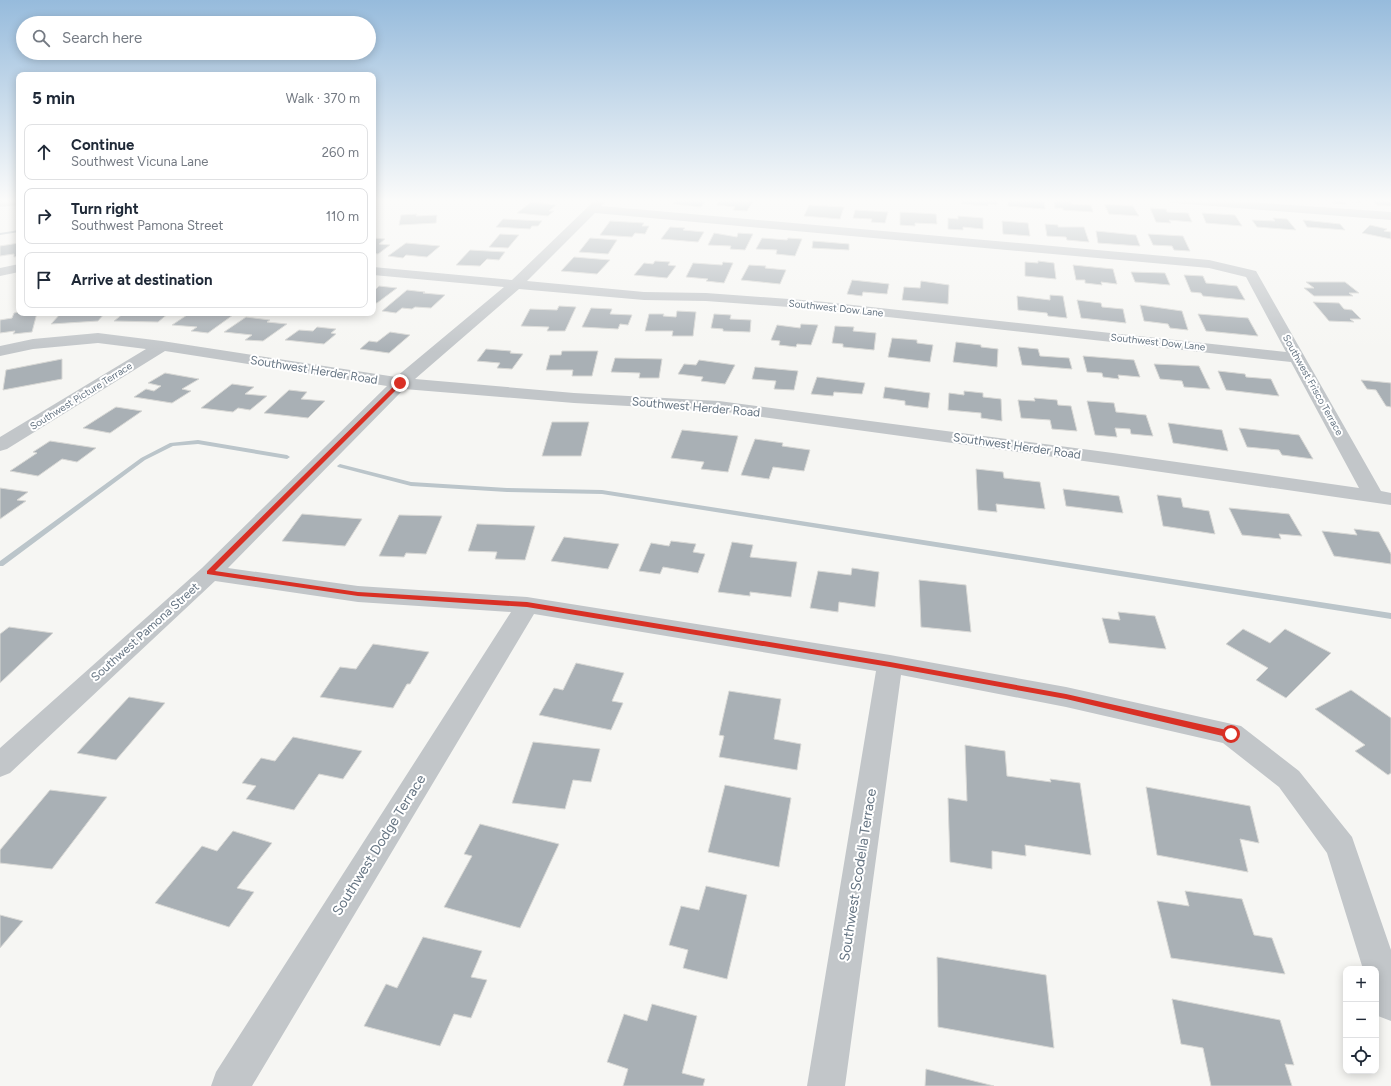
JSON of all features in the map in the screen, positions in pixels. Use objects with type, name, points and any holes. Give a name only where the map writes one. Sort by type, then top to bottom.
[{"type":"street","name":"Southwest Pamona Street","points":[[0,765],[210,573],[400,383],[515,285],[550,251]]},
{"type":"street","name":"Southwest Frisco Terrace","points":[[1073,251],[1209,264],[1251,274],[1298,358],[1383,498]]},
{"type":"street","points":[[0,272],[16,269]]},
{"type":"street","name":"Southwest Dow Lane","points":[[376,271],[644,296],[706,297],[816,305],[1298,358]]},
{"type":"street","name":"Southwest Herder Road","points":[[0,351],[33,344],[98,338],[162,346],[400,383],[574,398],[719,406],[1113,459],[1383,498]]},
{"type":"street","name":"Southwest Picture Terrace","points":[[0,445],[162,346]]},
{"type":"street","points":[[210,573],[358,594],[527,605],[890,664],[1066,696],[1231,734],[1289,780],[1341,847],[1391,1003]]},
{"type":"street","name":"Southwest Dodge Terrace","points":[[230,1086],[527,605]]},
{"type":"street","name":"Southwest Scodella Terrace","points":[[826,1086],[890,664]]},
{"type":"building","points":[[0,251],[16,251],[16,257],[14,257],[14,254],[0,256]]},
{"type":"building","points":[[376,251],[382,251],[376,254]]},
{"type":"building","points":[[395,251],[434,251],[427,257],[406,255],[403,258],[388,256]]},
{"type":"building","points":[[469,251],[505,252],[499,260],[487,259],[480,266],[456,265]]},
{"type":"building","points":[[580,251],[610,251],[608,254],[579,252]]},
{"type":"building","points":[[777,251],[797,251],[795,256],[776,254]]},
{"type":"building","points":[[574,257],[610,260],[597,274],[561,271]]},
{"type":"building","points":[[655,261],[670,262],[668,265],[676,266],[667,278],[634,275],[644,263],[653,264]]},
{"type":"building","points":[[1038,261],[1054,263],[1056,279],[1025,276],[1025,262],[1038,263]]},
{"type":"building","points":[[723,262],[733,263],[724,283],[706,281],[708,279],[686,277],[693,263],[722,265]]},
{"type":"building","points":[[749,265],[766,266],[765,268],[786,270],[780,284],[741,280]]},
{"type":"building","points":[[1073,265],[1113,269],[1117,284],[1101,282],[1102,285],[1085,283],[1085,280],[1076,280]]},
{"type":"building","points":[[1131,272],[1165,273],[1170,285],[1135,282]]},
{"type":"building","points":[[1184,275],[1203,276],[1206,283],[1237,286],[1245,300],[1203,296],[1201,293],[1191,292]]},
{"type":"building","points":[[852,280],[889,284],[887,294],[863,292],[862,296],[847,294]]},
{"type":"building","points":[[921,281],[949,285],[948,304],[902,300],[904,287],[920,288]]},
{"type":"building","points":[[1306,282],[1345,282],[1359,293],[1349,293],[1353,296],[1314,296],[1304,288],[1314,288]]},
{"type":"building","points":[[379,286],[397,288],[377,303],[376,289]]},
{"type":"building","points":[[407,290],[445,295],[431,308],[402,308],[396,313],[382,311]]},
{"type":"building","points":[[1050,295],[1063,296],[1067,318],[1048,316],[1047,313],[1018,310],[1017,296],[1050,300]]},
{"type":"building","points":[[1077,300],[1101,303],[1102,307],[1123,309],[1126,323],[1081,318]]},
{"type":"building","points":[[1313,302],[1339,303],[1344,309],[1352,310],[1361,319],[1350,319],[1354,322],[1329,321]]},
{"type":"building","points":[[1140,305],[1182,311],[1188,330],[1170,328],[1168,324],[1144,321]]},
{"type":"building","points":[[559,306],[576,307],[565,331],[547,331],[549,327],[521,326],[530,309],[557,310]]},
{"type":"building","points":[[591,308],[612,309],[610,314],[632,315],[628,325],[620,324],[618,329],[582,327]]},
{"type":"building","points":[[677,311],[696,312],[693,336],[672,336],[673,331],[645,331],[649,314],[664,314],[663,316],[676,317]]},
{"type":"building","points":[[14,313],[16,313],[16,316],[36,316],[32,332],[13,334],[15,331],[0,333],[0,320],[12,318]]},
{"type":"building","points":[[714,314],[731,315],[730,319],[751,320],[750,332],[723,331],[723,329],[711,328]]},
{"type":"building","points":[[1198,314],[1248,318],[1258,336],[1206,331]]},
{"type":"building","points":[[58,316],[102,316],[98,321],[51,324]]},
{"type":"building","points":[[120,316],[165,316],[158,322],[114,321]]},
{"type":"building","points":[[186,316],[232,316],[208,333],[191,331],[197,327],[172,325]]},
{"type":"building","points":[[246,317],[270,320],[267,322],[287,324],[263,341],[245,340],[252,335],[224,332]]},
{"type":"building","points":[[801,324],[818,325],[811,345],[797,344],[796,347],[779,345],[780,341],[771,340],[777,325],[800,328]]},
{"type":"building","points":[[835,326],[854,327],[853,331],[876,333],[874,350],[843,347],[843,344],[832,343]]},
{"type":"building","points":[[317,327],[336,329],[331,333],[336,334],[324,344],[285,340],[299,330],[313,331]]},
{"type":"building","points":[[390,332],[410,335],[389,353],[360,349],[369,341],[377,342]]},
{"type":"building","points":[[892,338],[917,340],[917,343],[933,345],[930,362],[888,357]]},
{"type":"building","points":[[956,342],[998,349],[997,367],[953,362]]},
{"type":"building","points":[[1018,347],[1038,349],[1040,356],[1069,358],[1072,369],[1022,365]]},
{"type":"building","points":[[486,349],[511,351],[510,353],[523,354],[512,369],[497,368],[500,363],[477,361]]},
{"type":"building","points":[[562,351],[598,351],[592,376],[572,376],[573,370],[546,370],[550,355],[561,355]]},
{"type":"building","points":[[1083,356],[1134,360],[1140,377],[1118,375],[1119,379],[1103,377],[1102,373],[1087,372]]},
{"type":"building","points":[[615,358],[662,359],[659,378],[639,378],[640,373],[611,372]]},
{"type":"building","points":[[62,359],[62,379],[3,390],[6,370]]},
{"type":"building","points":[[699,360],[735,365],[725,384],[701,381],[703,377],[678,374],[684,364],[696,365]]},
{"type":"building","points":[[1154,364],[1199,366],[1210,389],[1184,387],[1182,381],[1160,379]]},
{"type":"building","points":[[755,367],[798,371],[794,390],[774,389],[776,381],[752,379]]},
{"type":"building","points":[[1218,371],[1245,374],[1246,377],[1271,379],[1279,396],[1226,390]]},
{"type":"building","points":[[165,373],[199,379],[182,389],[191,391],[172,403],[134,397],[146,389],[154,391],[161,386],[148,383]]},
{"type":"building","points":[[817,377],[865,383],[862,394],[834,392],[833,396],[811,394]]},
{"type":"building","points":[[1361,380],[1391,383],[1391,407],[1386,406],[1376,390],[1367,389]]},
{"type":"building","points":[[232,384],[254,387],[245,394],[267,396],[250,410],[238,408],[233,412],[201,408]]},
{"type":"building","points":[[885,387],[930,393],[928,408],[905,405],[905,401],[883,398]]},
{"type":"building","points":[[289,390],[307,392],[301,399],[325,401],[308,418],[264,413]]},
{"type":"building","points":[[964,391],[983,393],[983,397],[1001,399],[1002,421],[981,418],[981,413],[948,410],[949,393],[964,395]]},
{"type":"building","points":[[1034,398],[1057,400],[1058,405],[1071,406],[1077,431],[1052,429],[1050,420],[1021,418],[1018,400],[1035,401]]},
{"type":"building","points":[[1087,401],[1114,403],[1116,412],[1146,415],[1153,436],[1131,434],[1130,429],[1115,428],[1117,437],[1095,435]]},
{"type":"building","points":[[116,407],[142,411],[110,433],[83,428]]},
{"type":"building","points":[[552,422],[589,422],[581,456],[542,456]]},
{"type":"building","points":[[1168,423],[1222,430],[1228,451],[1173,443]]},
{"type":"building","points":[[1239,428],[1299,435],[1313,459],[1282,455],[1279,450],[1247,447]]},
{"type":"building","points":[[682,430],[738,436],[728,472],[701,469],[704,462],[671,458]]},
{"type":"building","points":[[755,439],[783,443],[782,446],[810,450],[804,471],[773,467],[769,479],[741,475]]},
{"type":"building","points":[[50,441],[96,448],[77,462],[62,459],[38,476],[10,471],[37,453],[33,452]]},
{"type":"building","points":[[976,469],[1003,472],[1004,478],[1040,482],[1045,509],[996,504],[997,512],[978,510]]},
{"type":"building","points":[[0,488],[28,492],[17,500],[26,501],[0,519]]},
{"type":"building","points":[[1063,489],[1119,496],[1123,513],[1066,506]]},
{"type":"building","points":[[1157,495],[1181,498],[1183,507],[1209,511],[1215,534],[1163,526]]},
{"type":"building","points":[[1229,508],[1289,514],[1302,536],[1279,534],[1281,539],[1242,535]]},
{"type":"building","points":[[302,514],[362,519],[345,546],[282,541]]},
{"type":"building","points":[[399,515],[442,516],[426,554],[406,553],[404,557],[379,556]]},
{"type":"building","points":[[477,524],[535,526],[525,560],[495,559],[497,552],[468,551]]},
{"type":"building","points":[[1354,529],[1379,532],[1391,554],[1391,564],[1334,556],[1322,531],[1357,535]]},
{"type":"building","points":[[564,537],[619,544],[608,569],[551,561]]},
{"type":"building","points":[[671,541],[696,544],[693,552],[705,554],[698,573],[663,567],[660,574],[639,571],[651,543],[669,546]]},
{"type":"building","points":[[732,542],[753,545],[750,557],[797,562],[791,597],[750,592],[750,596],[718,592]]},
{"type":"building","points":[[852,568],[879,572],[875,607],[839,602],[838,612],[810,608],[818,571],[851,575]]},
{"type":"building","points":[[919,580],[966,585],[971,632],[921,627]]},
{"type":"building","points":[[1118,612],[1155,616],[1166,649],[1109,643],[1102,618],[1120,620]]},
{"type":"building","points":[[9,627],[53,633],[0,683],[0,634]]},
{"type":"building","points":[[1243,629],[1270,643],[1285,629],[1331,653],[1286,698],[1256,680],[1268,668],[1226,644]]},
{"type":"building","points":[[373,644],[429,652],[410,684],[407,684],[393,708],[320,697],[340,667],[356,669]]},
{"type":"building","points":[[576,663],[624,673],[612,701],[623,703],[611,730],[539,715],[554,688],[563,690]]},
{"type":"building","points":[[1351,690],[1391,718],[1391,773],[1388,775],[1355,751],[1365,745],[1315,709]]},
{"type":"building","points":[[729,691],[781,699],[774,739],[801,744],[797,770],[719,757],[724,736],[719,735]]},
{"type":"building","points":[[129,697],[165,703],[116,760],[77,753]]},
{"type":"building","points":[[293,737],[362,751],[343,779],[319,774],[294,810],[246,799],[256,786],[242,783],[261,758],[275,761]]},
{"type":"building","points":[[533,742],[600,749],[591,782],[573,780],[565,809],[512,803]]},
{"type":"building","points":[[965,745],[1005,751],[1007,776],[1051,782],[1050,779],[1080,783],[1091,855],[1025,845],[1026,856],[992,851],[992,869],[950,862],[948,798],[967,801]]},
{"type":"building","points":[[725,785],[791,798],[779,867],[708,852]]},
{"type":"building","points":[[1146,787],[1250,806],[1259,843],[1240,839],[1248,872],[1157,855]]},
{"type":"building","points":[[50,790],[107,797],[52,869],[0,863],[0,850]]},
{"type":"building","points":[[480,824],[559,844],[520,928],[444,907],[472,856],[464,854]]},
{"type":"building","points":[[233,831],[272,843],[237,888],[254,892],[229,927],[155,903],[202,846],[217,851]]},
{"type":"building","points":[[706,886],[747,895],[727,979],[683,968],[688,950],[669,945],[681,906],[699,910]]},
{"type":"building","points":[[1185,891],[1242,899],[1254,935],[1272,938],[1285,974],[1171,958],[1157,901],[1189,906]]},
{"type":"building","points":[[0,915],[23,921],[0,948]]},
{"type":"building","points":[[423,937],[482,951],[471,977],[487,980],[471,1018],[454,1014],[440,1046],[364,1026],[386,984],[397,988]]},
{"type":"building","points":[[937,957],[1046,975],[1054,1048],[938,1027]]},
{"type":"building","points":[[1172,999],[1280,1020],[1294,1065],[1285,1064],[1292,1086],[1211,1086],[1203,1048],[1181,1044]]},
{"type":"building","points":[[652,1004],[697,1016],[682,1073],[705,1079],[703,1086],[623,1086],[628,1069],[607,1062],[624,1014],[647,1021]]},
{"type":"building","points":[[926,1069],[994,1086],[925,1086]]},
{"type":"waterway","points":[[0,564],[143,459],[172,444],[198,442],[287,457]]},
{"type":"waterway","points":[[340,466],[411,484],[507,490],[602,492],[1391,616]]},
{"type":"route","points":[[400,383],[210,573],[358,594],[527,605],[890,664],[1066,696],[1231,734]]}]
